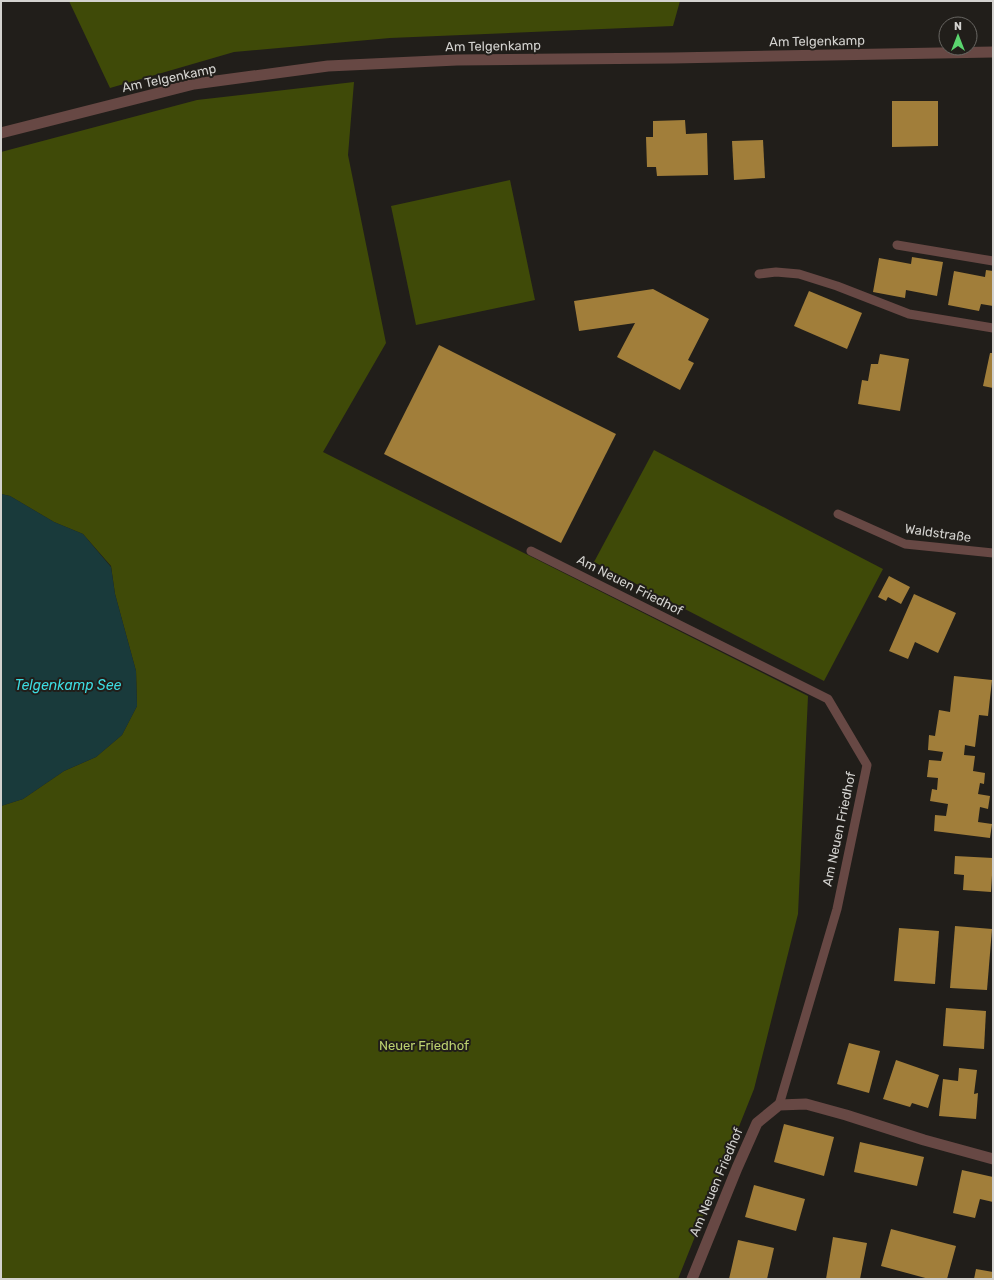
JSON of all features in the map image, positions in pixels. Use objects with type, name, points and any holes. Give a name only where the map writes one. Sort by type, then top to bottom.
[{"type":"street","name":"Am Telgenkamp","points":[[1,133],[194,84],[328,66],[457,60],[687,58],[993,52]]},
{"type":"street","points":[[779,1105],[806,1104],[924,1140],[993,1159]]},
{"type":"street","name":"Am Neuen Friedhof","points":[[692,1279],[756,1123],[779,1105]]},
{"type":"lane","points":[[897,245],[993,261]]},
{"type":"lane","points":[[759,274],[776,272],[799,274],[838,286],[909,314],[993,328]]},
{"type":"lane","name":"Waldstraße","points":[[838,514],[906,544],[993,553]]},
{"type":"lane","name":"Am Neuen Friedhof","points":[[531,551],[828,699],[867,765],[837,909],[779,1105]]},
{"type":"green space","points":[[69,1],[680,1],[673,26],[390,38],[234,52],[110,88]]},
{"type":"green space","name":"Neuer Friedhof","points":[[354,82],[348,155],[386,343],[323,452],[808,696],[798,914],[754,1089],[678,1279],[1,1279],[1,806],[23,799],[64,771],[96,757],[122,735],[137,706],[136,671],[115,594],[111,566],[83,534],[54,522],[10,496],[1,494],[1,152],[197,100]]},
{"type":"green space","points":[[510,180],[535,300],[416,325],[391,206]]},
{"type":"green space","points":[[654,450],[883,569],[824,681],[594,562]]},
{"type":"water","name":"Telgenkamp See","points":[[1,494],[10,496],[54,522],[83,534],[111,567],[115,594],[136,671],[137,706],[122,735],[96,757],[64,771],[23,799],[1,806]]},
{"type":"building","points":[[892,101],[938,101],[938,146],[892,147]]},
{"type":"building","points":[[685,120],[686,134],[707,133],[708,175],[657,176],[656,167],[647,167],[646,137],[653,137],[653,121]]},
{"type":"building","points":[[763,140],[765,178],[734,180],[732,141]]},
{"type":"building","points":[[912,257],[943,262],[937,296],[906,290],[905,298],[873,292],[879,258],[911,264]]},
{"type":"building","points":[[986,270],[993,271],[993,306],[981,304],[979,311],[948,305],[954,271],[985,277]]},
{"type":"building","points":[[653,289],[709,319],[688,360],[694,363],[680,390],[617,357],[635,323],[579,331],[574,301]]},
{"type":"building","points":[[809,291],[862,313],[847,349],[794,326]]},
{"type":"building","points":[[439,345],[616,434],[561,543],[384,454]]},
{"type":"building","points":[[990,353],[993,353],[993,388],[983,386]]},
{"type":"building","points":[[880,354],[909,359],[900,411],[858,404],[862,380],[868,381],[871,364],[878,364]]},
{"type":"building","points":[[889,576],[910,587],[901,604],[888,597],[886,601],[878,597]]},
{"type":"building","points":[[914,594],[956,613],[938,653],[915,642],[908,659],[889,651]]},
{"type":"building","points":[[954,676],[992,680],[988,716],[979,715],[975,747],[965,745],[964,755],[975,756],[973,771],[985,773],[984,784],[980,783],[978,794],[990,796],[988,809],[980,807],[978,822],[992,824],[990,838],[934,831],[935,815],[946,816],[948,804],[930,801],[932,789],[937,790],[938,778],[927,777],[929,760],[941,761],[943,752],[928,750],[929,735],[935,736],[939,710],[950,712]]},
{"type":"building","points":[[955,856],[993,858],[991,892],[963,890],[964,875],[954,874]]},
{"type":"building","points":[[955,926],[992,929],[987,990],[950,988]]},
{"type":"building","points":[[899,928],[939,931],[935,984],[894,981]]},
{"type":"building","points":[[946,1008],[986,1011],[984,1049],[943,1046]]},
{"type":"building","points":[[849,1043],[880,1051],[869,1093],[837,1084]]},
{"type":"building","points":[[896,1060],[939,1075],[928,1108],[912,1103],[910,1107],[883,1099]]},
{"type":"building","points":[[959,1068],[977,1070],[974,1094],[978,1093],[976,1119],[939,1116],[943,1079],[958,1081]]},
{"type":"building","points":[[784,1124],[834,1137],[824,1176],[774,1162]]},
{"type":"building","points":[[860,1142],[924,1157],[917,1186],[854,1172]]},
{"type":"building","points":[[962,1170],[993,1177],[993,1202],[980,1199],[975,1218],[953,1213]]},
{"type":"building","points":[[754,1185],[805,1199],[796,1231],[745,1217]]},
{"type":"building","points":[[891,1229],[956,1246],[947,1279],[929,1279],[881,1266]]},
{"type":"building","points":[[833,1237],[867,1243],[860,1279],[826,1279]]},
{"type":"building","points":[[738,1240],[774,1248],[767,1279],[729,1279]]},
{"type":"building","points":[[976,1269],[993,1272],[993,1279],[974,1279]]}]
